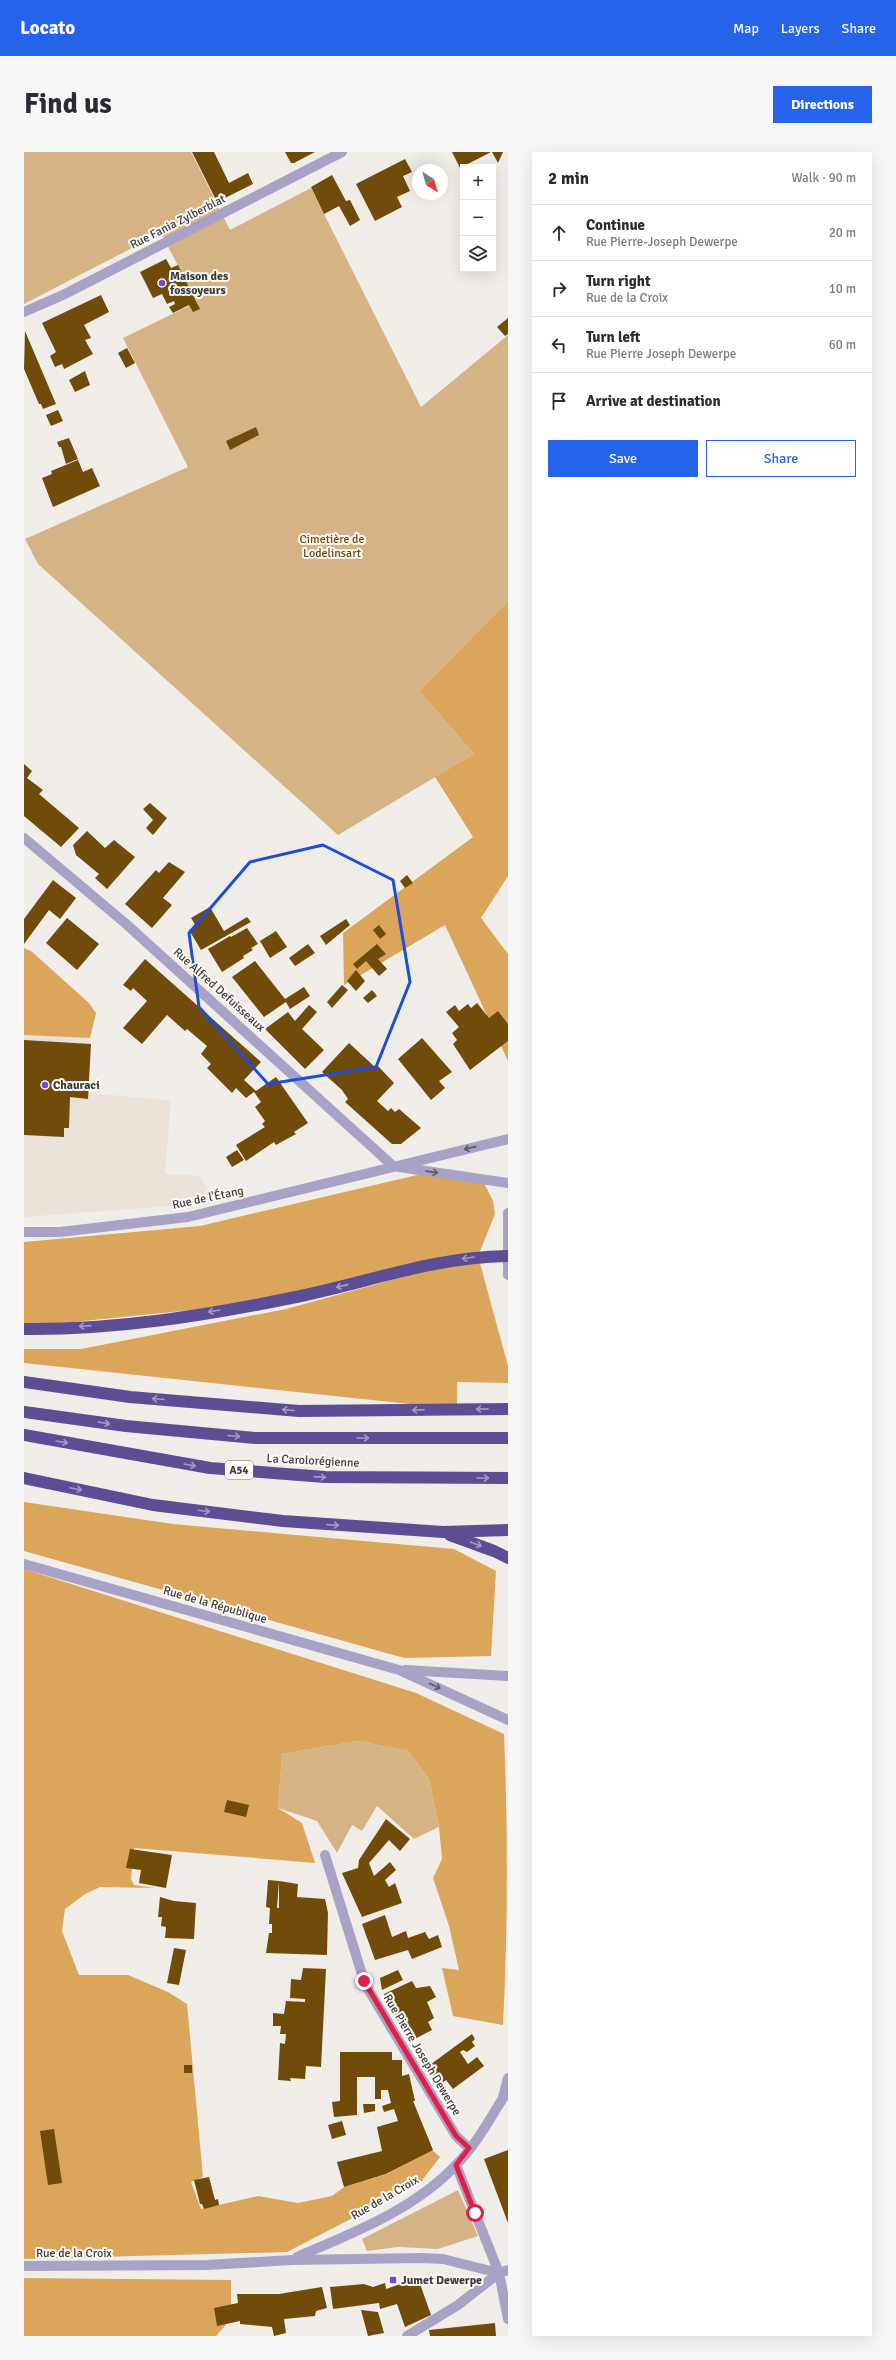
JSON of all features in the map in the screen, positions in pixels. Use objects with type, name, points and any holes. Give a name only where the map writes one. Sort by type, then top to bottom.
[{"type":"highway","points":[[24,1329],[50,1329],[155,1322],[291,1298],[442,1262],[478,1256],[508,1256]]},
{"type":"highway","points":[[24,1382],[130,1397],[299,1411],[508,1409]]},
{"type":"highway","name":"La Carolorégienne","points":[[24,1412],[126,1426],[255,1438],[508,1438]]},
{"type":"highway","name":"La Carolorégienne","points":[[24,1435],[210,1468],[325,1478],[508,1478]]},
{"type":"highway","points":[[24,1478],[176,1508],[283,1522],[443,1532],[508,1530]]},
{"type":"highway","points":[[443,1532],[494,1551],[508,1558]]},
{"type":"street","name":"Rue Fania Zylberblat","points":[[24,312],[63,295],[342,152]]},
{"type":"street","name":"Rue Alfred Defuisseaux","points":[[24,838],[125,923],[393,1166]]},
{"type":"street","name":"Rue de l'Étang","points":[[24,1232],[60,1232],[188,1217],[302,1191],[393,1166],[508,1139]]},
{"type":"street","name":"Rue de l'Étang","points":[[393,1166],[508,1183]]},
{"type":"street","points":[[508,1213],[508,1275]]},
{"type":"street","name":"Rue de la République","points":[[24,1564],[400,1670],[508,1720]]},
{"type":"street","name":"Rue de la République","points":[[400,1670],[508,1676]]},
{"type":"street","name":"Rue Pierre Joseph Dewerpe","points":[[325,1855],[365,1984],[456,2136],[469,2148]]},
{"type":"street","name":"Rue de la Croix","points":[[292,2260],[373,2223],[418,2197],[456,2165],[505,2095],[508,2078]]},
{"type":"street","points":[[456,2165],[504,2271],[508,2319]]},
{"type":"street","name":"Rue de la Croix","points":[[24,2266],[207,2265],[292,2260],[443,2259],[504,2271]]},
{"type":"street","points":[[407,2336],[458,2305],[504,2271]]},
{"type":"highlighted area","points":[[323,845],[393,880],[410,982],[376,1067],[268,1084],[199,1007],[189,933],[250,862]]},
{"type":"shaded area","points":[[508,601],[508,876],[481,918],[508,954],[508,1061],[445,925],[344,985],[343,933],[473,837],[435,777],[474,754],[419,691]]},
{"type":"shaded area","points":[[24,948],[31,951],[89,1003],[96,1013],[90,1038],[24,1035]]},
{"type":"shaded area","points":[[24,1035],[90,1038],[87,1093],[171,1100],[165,1174],[200,1176],[215,1203],[24,1217]]},
{"type":"shaded area","points":[[430,1172],[482,1179],[493,1201],[495,1214],[478,1256],[508,1366],[508,1383],[457,1382],[457,1409],[24,1363],[24,1349],[81,1349],[286,1309],[468,1259],[260,1303],[24,1327],[24,1242],[200,1226]]},
{"type":"shaded area","points":[[24,1502],[173,1524],[454,1549],[496,1571],[491,1656],[404,1658],[24,1551]]},
{"type":"shaded area","points":[[24,1569],[416,1693],[504,1734],[507,1880],[503,2025],[453,2016],[442,1968],[459,1970],[449,1926],[433,1878],[442,1859],[439,1827],[429,1779],[408,1751],[358,1741],[282,1754],[278,1808],[302,1823],[315,1863],[134,1848],[131,1879],[134,1885],[155,1888],[100,1887],[85,1894],[65,1909],[62,1931],[79,1975],[128,1975],[168,1992],[187,2004],[203,2177],[191,2182],[201,2209],[258,2196],[298,2203],[332,2196],[344,2187],[387,2174],[432,2150],[440,2157],[420,2183],[287,2252],[24,2259]]},
{"type":"shaded area","points":[[24,2278],[231,2280],[231,2319],[216,2336],[24,2336]]},
{"type":"green space","name":"Cimetière de Lodelinsart","points":[[24,152],[191,152],[230,230],[311,188],[421,407],[508,335],[508,601],[419,691],[474,754],[338,835],[38,564],[25,539],[188,467],[123,338],[197,302],[161,233],[24,304]]},
{"type":"green space","points":[[358,1741],[408,1751],[429,1779],[439,1827],[414,1839],[377,1806],[362,1831],[352,1825],[337,1853],[317,1821],[278,1808],[282,1754]]},
{"type":"green space","points":[[458,2190],[478,2236],[438,2249],[398,2247],[367,2251],[362,2239]]},
{"type":"building","points":[[192,152],[214,152],[229,183],[248,173],[253,184],[217,202]]},
{"type":"building","points":[[285,152],[315,152],[294,163],[291,163]]},
{"type":"building","points":[[452,152],[491,152],[468,164],[460,164],[460,168]]},
{"type":"building","points":[[492,152],[503,152],[498,163]]},
{"type":"building","points":[[405,159],[412,172],[403,176],[410,191],[397,197],[402,207],[375,221],[356,184]]},
{"type":"building","points":[[332,175],[346,201],[350,200],[360,220],[350,226],[339,206],[324,214],[311,187]]},
{"type":"building","name":"Maison des fossoyeurs","points":[[166,259],[171,268],[178,265],[200,309],[193,312],[189,305],[173,313],[169,307],[175,304],[174,301],[167,304],[162,294],[153,298],[140,272]]},
{"type":"building","points":[[101,295],[109,312],[84,325],[91,338],[85,340],[93,354],[64,369],[62,364],[55,367],[50,356],[56,352],[42,323]]},
{"type":"building","points":[[508,318],[508,334],[505,336],[497,327]]},
{"type":"building","points":[[25,331],[56,404],[43,409],[41,404],[39,404],[24,369]]},
{"type":"building","points":[[127,348],[135,363],[126,368],[118,353]]},
{"type":"building","points":[[85,371],[90,385],[75,392],[69,380]]},
{"type":"building","points":[[58,410],[63,421],[51,426],[46,415]]},
{"type":"building","points":[[256,427],[259,435],[230,450],[226,441]]},
{"type":"building","points":[[69,438],[78,459],[66,464],[61,447],[59,447],[57,442]]},
{"type":"building","points":[[78,460],[83,472],[92,468],[100,486],[53,507],[42,478],[52,474],[51,471]]},
{"type":"building","points":[[24,764],[32,771],[27,778],[43,790],[39,794],[79,828],[61,847],[24,816]]},
{"type":"building","points":[[150,803],[167,818],[153,835],[146,828],[153,820],[143,809]]},
{"type":"building","points":[[87,831],[105,848],[114,840],[135,857],[107,889],[95,878],[99,874],[76,855],[73,845]]},
{"type":"building","points":[[169,862],[185,872],[163,898],[172,905],[152,928],[125,904],[156,870],[159,873]]},
{"type":"building","points":[[407,875],[413,883],[405,888],[400,881]]},
{"type":"building","points":[[53,880],[76,898],[60,919],[49,910],[24,944],[24,919]]},
{"type":"building","points":[[210,907],[224,931],[247,917],[251,922],[201,950],[189,930],[196,926],[191,918]]},
{"type":"building","points":[[67,918],[99,944],[77,970],[46,943]]},
{"type":"building","points":[[346,919],[350,925],[326,945],[320,936]]},
{"type":"building","points":[[379,925],[386,934],[380,939],[373,930]]},
{"type":"building","points":[[247,928],[258,944],[251,948],[253,950],[243,956],[244,958],[222,972],[208,949]]},
{"type":"building","points":[[276,931],[287,947],[270,958],[260,941]]},
{"type":"building","points":[[308,944],[315,953],[295,966],[289,958]]},
{"type":"building","points":[[377,944],[386,954],[378,959],[387,969],[379,976],[366,961],[357,969],[353,964]]},
{"type":"building","points":[[145,959],[261,1062],[244,1080],[256,1091],[276,1077],[308,1123],[294,1132],[296,1134],[276,1145],[274,1142],[246,1161],[236,1145],[265,1127],[262,1124],[265,1121],[255,1107],[261,1102],[254,1092],[246,1098],[236,1088],[232,1093],[207,1068],[211,1064],[201,1054],[207,1046],[187,1029],[185,1031],[167,1015],[142,1044],[123,1028],[147,1001],[133,988],[131,991],[123,985]]},
{"type":"building","points":[[255,961],[285,999],[304,987],[310,996],[290,1009],[286,1002],[264,1017],[232,977]]},
{"type":"building","points":[[356,970],[365,981],[356,991],[347,981]]},
{"type":"building","points":[[342,985],[348,990],[332,1008],[327,1002]]},
{"type":"building","points":[[372,990],[377,996],[368,1003],[363,998]]},
{"type":"building","points":[[477,1003],[489,1018],[498,1011],[508,1024],[508,1041],[470,1070],[453,1044],[457,1040],[452,1033],[459,1027],[446,1012],[455,1005],[459,1011],[468,1004],[471,1008]]},
{"type":"building","points":[[309,1005],[317,1012],[302,1029],[324,1050],[305,1069],[265,1029],[288,1012],[295,1021]]},
{"type":"building","points":[[422,1038],[452,1072],[439,1081],[445,1088],[431,1100],[398,1059]]},
{"type":"building","name":"Chauraci","points":[[24,1040],[91,1044],[88,1099],[70,1097],[69,1128],[64,1128],[64,1137],[24,1135]]},
{"type":"building","points":[[349,1043],[376,1068],[378,1066],[394,1083],[377,1101],[388,1111],[391,1108],[395,1112],[399,1109],[421,1128],[401,1144],[392,1144],[345,1102],[348,1099],[342,1090],[322,1072]]},
{"type":"building","points":[[237,1150],[244,1160],[232,1167],[226,1157]]},
{"type":"building","points":[[227,1800],[249,1805],[246,1817],[224,1812]]},
{"type":"building","points":[[386,1819],[410,1839],[400,1851],[389,1840],[369,1863],[374,1876],[390,1862],[396,1870],[385,1880],[389,1887],[395,1883],[402,1903],[362,1917],[342,1873],[358,1868],[359,1860]]},
{"type":"building","points":[[130,1849],[172,1855],[166,1888],[139,1883],[141,1870],[126,1868]]},
{"type":"building","points":[[268,1880],[279,1881],[298,1884],[297,1897],[325,1899],[328,1913],[327,1955],[266,1953],[269,1933],[272,1933],[272,1924],[269,1924],[270,1908],[266,1907]],"holes":[[[279,1881],[279,1908],[277,1908]]]},
{"type":"building","points":[[160,1897],[174,1901],[196,1903],[194,1939],[165,1938],[166,1927],[161,1926],[162,1917],[158,1917]]},
{"type":"building","points":[[385,1915],[392,1937],[406,1931],[408,1938],[425,1932],[429,1939],[438,1935],[442,1947],[412,1959],[408,1950],[375,1960],[362,1924]]},
{"type":"building","points":[[174,1948],[186,1950],[179,1985],[167,1983]]},
{"type":"building","points":[[303,1968],[326,1969],[321,2067],[306,2066],[305,2079],[290,2078],[291,2081],[278,2080],[280,2043],[285,2044],[286,2034],[280,2034],[281,2026],[273,2026],[273,2013],[284,2014],[286,2001],[305,2002],[305,1999],[290,1998],[291,1979],[301,1980]]},
{"type":"building","points":[[398,1970],[403,1980],[382,1990],[380,1978]]},
{"type":"building","points":[[412,1981],[416,1988],[430,1986],[436,1997],[427,2002],[434,2018],[428,2022],[432,2030],[409,2042],[384,1994]]},
{"type":"building","points":[[472,2034],[475,2039],[472,2042],[475,2046],[467,2052],[463,2050],[460,2052],[468,2064],[477,2057],[484,2066],[453,2089],[446,2080],[440,2085],[427,2067]]},
{"type":"building","points":[[340,2052],[392,2052],[392,2060],[402,2060],[402,2076],[409,2074],[415,2101],[413,2101],[433,2150],[386,2174],[344,2187],[337,2162],[382,2151],[377,2127],[398,2121],[394,2109],[384,2112],[382,2106],[391,2103],[388,2090],[381,2090],[381,2099],[375,2099],[375,2077],[357,2077],[357,2115],[334,2117],[332,2102],[340,2101]]},
{"type":"building","points":[[184,2065],[192,2065],[192,2073],[184,2073]]},
{"type":"building","points":[[363,2104],[375,2104],[375,2111],[364,2113]]},
{"type":"building","points":[[342,2121],[346,2135],[332,2139],[328,2125]]},
{"type":"building","points":[[54,2129],[62,2183],[48,2185],[40,2131]]},
{"type":"building","points":[[508,2150],[508,2223],[484,2159]]},
{"type":"building","points":[[209,2177],[215,2200],[218,2199],[219,2205],[204,2209],[202,2204],[200,2204],[194,2180]]},
{"type":"building","points":[[418,2278],[431,2315],[405,2327],[397,2304],[380,2309],[379,2303],[333,2309],[330,2287],[364,2284],[373,2287],[385,2283],[386,2289]]},
{"type":"building","points":[[322,2287],[327,2308],[316,2311],[315,2316],[284,2319],[286,2333],[274,2336],[272,2327],[240,2324],[240,2321],[217,2326],[214,2308],[238,2303],[237,2294],[279,2294]]},
{"type":"building","points":[[361,2310],[378,2312],[384,2333],[368,2336]]},
{"type":"building","points":[[495,2323],[496,2336],[430,2336],[429,2330]]},
{"type":"place","name":"Maison des fossoyeurs","points":[[162,283]]},
{"type":"place","name":"Chauraci","points":[[45,1085]]},
{"type":"place","name":"Jumet Dewerpe","points":[[393,2280]]},
{"type":"route","points":[[364,1981],[456,2136],[469,2148],[456,2165],[475,2213]]}]
